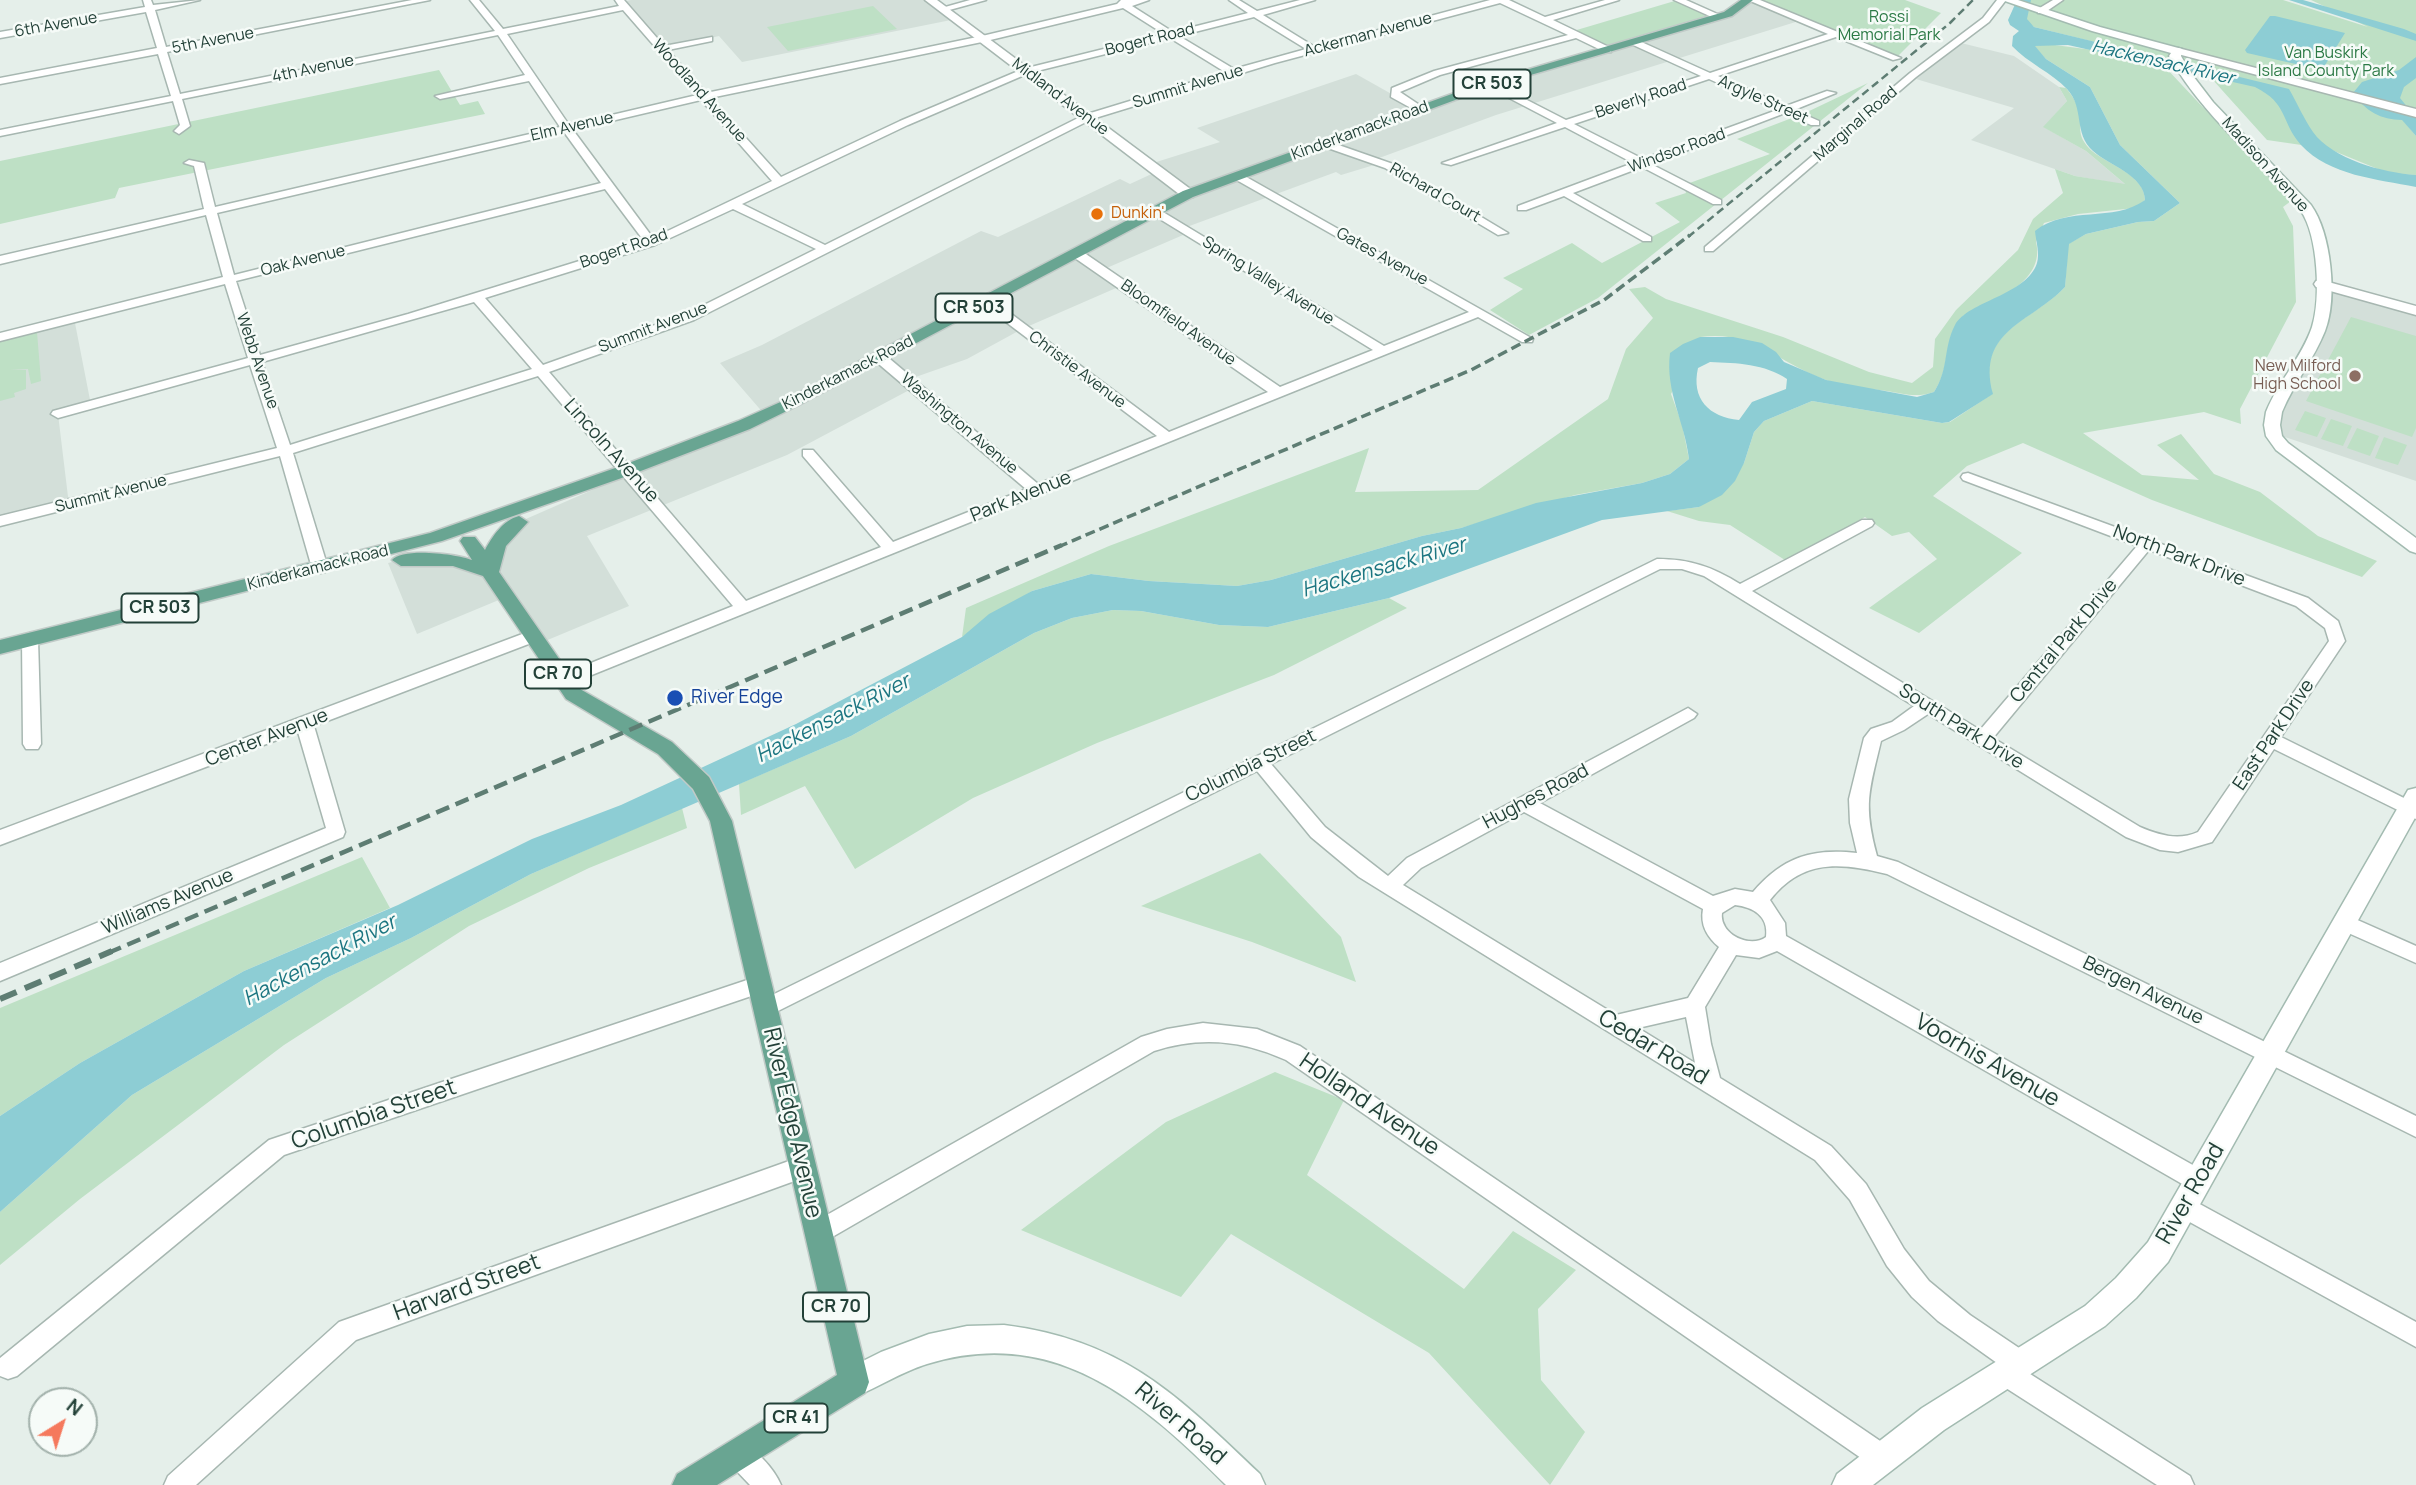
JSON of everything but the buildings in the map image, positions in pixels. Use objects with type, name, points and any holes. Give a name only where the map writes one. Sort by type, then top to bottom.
[{"type":"main road","name":"Midland Avenue","points":[[930,0],[1188,194]]},
{"type":"main road","name":"Kinderkamack Road","points":[[0,647],[436,537],[627,470],[744,425],[986,302],[1188,194],[1489,85],[1734,11],[1750,0]]},
{"type":"main road","points":[[2004,0],[2180,62],[2352,96],[2416,113]]},
{"type":"main road","name":"Madison Avenue","points":[[2180,62],[2213,107],[2312,218],[2320,240],[2323,308],[2320,325],[2274,409],[2270,425],[2276,439],[2416,547]]},
{"type":"main road","points":[[2321,284],[2416,311]]},
{"type":"main road","points":[[221,593],[311,582],[468,541],[599,488],[627,470]]},
{"type":"main road","points":[[401,560],[454,560],[490,572],[489,560],[495,546],[503,534],[519,522]]},
{"type":"main road","name":"CR 70","points":[[468,541],[562,681]]},
{"type":"main road","points":[[320,568],[351,571]]},
{"type":"main road","name":"River Edge Avenue","points":[[562,681],[573,694],[656,741],[687,768],[712,800],[721,821],[854,1382]]},
{"type":"main road","name":"River Road","points":[[1849,1485],[1933,1419],[2095,1316],[2126,1288],[2158,1252],[2344,922],[2414,806]]},
{"type":"main road","name":"River Road","points":[[688,1485],[854,1382],[906,1354],[940,1344],[974,1339],[1008,1339],[1048,1345],[1082,1356],[1118,1373],[1153,1396],[1249,1485]]},
{"type":"street","name":"6th Avenue","points":[[0,35],[148,4],[196,0]]},
{"type":"street","name":"5th Avenue","points":[[0,81],[426,0]]},
{"type":"street","points":[[474,0],[500,31],[607,186],[651,243]]},
{"type":"street","points":[[942,9],[982,0]]},
{"type":"street","name":"Elm Avenue","points":[[0,260],[705,96],[982,39],[1121,3],[1145,0]]},
{"type":"street","points":[[1233,0],[1314,50]]},
{"type":"street","name":"Bogert Road","points":[[58,414],[477,297],[651,243],[933,110],[1026,71],[1311,0]]},
{"type":"street","points":[[1501,0],[1608,50]]},
{"type":"street","name":"Ackerman Avenue","points":[[1278,60],[1501,0]]},
{"type":"street","points":[[1544,20],[1615,0]]},
{"type":"street","points":[[1678,0],[1717,16]]},
{"type":"street","points":[[1750,0],[1896,58]]},
{"type":"street","name":"Marginal Road","points":[[1709,249],[1911,76],[1986,20],[2004,0]]},
{"type":"street","points":[[2041,11],[2059,0]]},
{"type":"street","points":[[1121,3],[1233,73]]},
{"type":"street","points":[[148,4],[185,126],[180,131]]},
{"type":"street","name":"4th Avenue","points":[[0,133],[622,4]]},
{"type":"street","name":"Woodland Avenue","points":[[622,4],[779,182]]},
{"type":"street","name":"Beverly Road","points":[[1447,163],[1836,34]]},
{"type":"street","points":[[1420,110],[1395,94],[1398,88],[1437,73],[1577,35]]},
{"type":"street","points":[[662,49],[709,39]]},
{"type":"street","name":"Argyle Street","points":[[1634,43],[1815,123]]},
{"type":"street","name":"Summit Avenue","points":[[0,521],[287,450],[540,371],[690,317],[1088,117],[1278,60]]},
{"type":"street","points":[[440,96],[532,77]]},
{"type":"street","points":[[1489,85],[1717,202]]},
{"type":"street","name":"Windsor Road","points":[[1522,208],[1831,93]]},
{"type":"street","name":"Richard Court","points":[[1326,144],[1389,166],[1502,233]]},
{"type":"street","name":"Webb Avenue","points":[[189,163],[199,163],[229,279],[287,450],[320,568]]},
{"type":"street","name":"Gates Avenue","points":[[1237,176],[1527,339]]},
{"type":"street","name":"Oak Avenue","points":[[0,337],[607,186]]},
{"type":"street","points":[[1563,192],[1647,239]]},
{"type":"street","points":[[732,204],[825,249]]},
{"type":"street","name":"Spring Valley Avenue","points":[[1154,211],[1383,351]]},
{"type":"street","name":"Bloomfield Avenue","points":[[1076,253],[1279,393]]},
{"type":"street","name":"Lincoln Avenue","points":[[477,297],[677,526],[743,607]]},
{"type":"street","name":"Christie Avenue","points":[[986,302],[1168,438]]},
{"type":"street","name":"Park Avenue","points":[[562,681],[1479,312]]},
{"type":"street","name":"Washington Avenue","points":[[879,357],[1038,491]]},
{"type":"street","points":[[808,453],[892,550]]},
{"type":"street","name":"North Park Drive","points":[[1968,477],[2302,602],[2324,617]]},
{"type":"street","points":[[1740,591],[1867,523]]},
{"type":"street","name":"Central Park Drive","points":[[1982,739],[2147,543]]},
{"type":"street","name":"Columbia Street","points":[[8,1367],[277,1147],[762,996],[1259,762],[1652,565],[1669,563],[1696,567],[1740,591]]},
{"type":"street","name":"South Park Drive","points":[[1740,591],[2133,832],[2169,845],[2189,844]]},
{"type":"street","name":"East Park Drive","points":[[2189,844],[2206,837],[2337,641],[2332,625],[2324,617]]},
{"type":"street","name":"Center Avenue","points":[[0,838],[533,636]]},
{"type":"street","points":[[30,639],[32,744]]},
{"type":"street","points":[[1869,861],[1859,823],[1858,799],[1873,738],[1877,733],[1898,726],[1927,706]]},
{"type":"street","name":"Hughes Road","points":[[1389,886],[1413,863],[1688,714]]},
{"type":"street","name":"Williams Avenue","points":[[0,972],[336,832],[305,724]]},
{"type":"street","points":[[2271,740],[2414,806]]},
{"type":"street","name":"Cedar Road","points":[[1259,762],[1318,832],[1357,865],[1823,1153],[1845,1174],[1861,1197],[1891,1253],[1939,1306],[2011,1367],[2181,1485]]},
{"type":"street","points":[[1524,803],[1714,906]]},
{"type":"street","name":"Bergen Avenue","points":[[1756,902],[1775,879],[1808,862],[1847,858],[1869,861],[1912,876],[2416,1127]]},
{"type":"street","points":[[1735,897],[1756,902],[1772,914],[1777,923],[1775,940],[1767,948],[1756,950],[1731,944],[1718,934],[1711,915],[1714,906],[1725,898],[1735,897]]},
{"type":"street","points":[[2344,922],[2416,955]]},
{"type":"street","name":"Voorhis Avenue","points":[[1775,940],[2199,1181]]},
{"type":"street","points":[[1711,1083],[1700,1044],[1695,1006],[1731,944]]},
{"type":"street","points":[[1615,1024],[1695,1006]]},
{"type":"street","name":"Holland Avenue","points":[[818,1232],[1148,1044],[1172,1035],[1198,1031],[1247,1034],[1270,1041],[1293,1053],[1883,1458]]},
{"type":"street","name":"Harvard Street","points":[[177,1485],[348,1331],[803,1167]]},
{"type":"street","points":[[2185,1207],[2416,1335]]},
{"type":"street","points":[[738,1454],[768,1485]]},
{"type":"shaded area","points":[[927,0],[951,20],[742,62],[719,36],[662,49],[621,2]]},
{"type":"shaded area","points":[[1748,0],[1802,20],[1496,115],[1371,161],[1374,165],[1341,175],[1336,172],[1184,228],[1190,232],[1102,270],[1123,285],[1022,329],[967,359],[907,380],[915,387],[787,455],[587,536],[629,606],[538,644],[506,597],[417,634],[388,563],[401,560],[472,564],[519,522],[599,487],[627,470],[765,415],[720,363],[762,345],[981,231],[998,237],[1120,179],[1130,184],[1158,171],[1150,164],[1220,142],[1197,128],[1356,74],[1420,110],[1489,84],[1717,16]]},
{"type":"shaded area","points":[[1961,43],[2014,56],[2059,87],[2067,101],[2044,127],[2086,151],[2126,185],[2075,176],[1971,140],[2014,108],[1916,79]]},
{"type":"shaded area","name":"New Milford High School","points":[[2321,284],[2416,311],[2416,481],[2273,433],[2275,409],[2313,342]]},
{"type":"shaded area","points":[[74,318],[91,405],[58,414],[69,505],[0,521],[0,337]]},
{"type":"green space","points":[[1678,0],[1717,16],[1608,50],[1570,32]]},
{"type":"green space","name":"Rossi Memorial Park","points":[[1752,0],[1905,0],[1941,13],[1896,58]]},
{"type":"green space","name":"Van Buskirk Island County Park","points":[[2030,0],[2283,0],[2368,27],[2311,0],[2416,0],[2416,113],[2403,120],[2416,136],[2416,175],[2390,174],[2329,149],[2267,140],[2203,69],[2034,27],[2023,19]]},
{"type":"green space","points":[[873,6],[897,29],[788,51],[767,27]]},
{"type":"green space","points":[[2047,44],[2101,51],[2166,68],[2291,201],[2283,207],[2293,226],[2296,302],[2240,409],[2241,424],[2204,412],[2083,433],[2142,475],[2199,480],[2157,445],[2181,434],[2214,474],[2260,492],[2318,536],[2377,561],[2362,577],[2152,500],[2023,443],[1967,466],[1933,496],[2022,553],[1919,633],[1869,608],[1937,559],[1909,532],[1892,536],[1865,517],[1788,562],[1730,525],[1699,521],[1667,511],[1699,507],[1744,463],[1754,432],[1764,421],[1812,401],[1942,423],[1950,422],[1992,394],[1989,373],[1992,355],[2009,330],[2065,287],[2068,244],[2086,234],[2154,221],[2180,203],[2120,145],[2090,87],[2046,59],[2034,46]]},
{"type":"green space","points":[[439,70],[460,105],[478,101],[485,114],[119,188],[115,198],[0,224],[0,161]]},
{"type":"green space","points":[[1868,83],[1598,298],[1529,335],[1490,310],[1523,289],[1503,278],[1572,243],[1602,263],[1680,222],[1655,203],[1686,193],[1684,185],[1770,154],[1737,139],[1805,113]]},
{"type":"green space","points":[[2059,87],[2066,88],[2076,102],[2082,137],[2087,146],[2133,177],[2139,183],[2145,200],[2135,208],[2078,214],[2044,223],[2036,242],[2037,256],[2033,269],[2025,279],[2001,297],[1963,316],[1956,324],[1940,382],[1934,392],[1910,395],[1838,384],[1807,372],[1751,343],[1719,336],[1700,337],[1671,394],[1682,424],[1689,459],[1670,474],[1642,483],[1575,495],[1271,580],[1237,586],[1149,581],[1091,574],[1032,591],[962,637],[966,608],[1109,546],[1369,448],[1355,492],[1478,490],[1608,399],[1626,349],[1653,318],[1629,289],[1645,287],[1666,299],[1783,337],[1869,372],[1912,383],[1933,367],[1935,339],[1956,310],[2018,250],[2033,219],[2063,193],[2055,169],[2075,176],[2125,184],[2086,151],[2043,127],[2067,101]]},
{"type":"green space","points":[[2351,317],[2416,336],[2416,428],[2412,437],[2306,401]]},
{"type":"green space","points":[[37,332],[41,381],[31,384],[28,369],[10,370],[26,370],[26,389],[14,393],[15,397],[0,401],[0,342]]},
{"type":"green space","points":[[2305,411],[2326,418],[2317,437],[2295,430]]},
{"type":"green space","points":[[2331,419],[2352,426],[2343,446],[2321,439]]},
{"type":"green space","points":[[2357,428],[2379,436],[2370,456],[2347,448]]},
{"type":"green space","points":[[2384,437],[2407,445],[2398,465],[2375,458]]},
{"type":"green space","points":[[1389,598],[1407,608],[1274,675],[1097,743],[973,798],[855,869],[805,786],[741,815],[739,784],[851,736],[1034,633],[1072,618],[1113,610],[1141,611],[1219,625],[1268,627]]},
{"type":"green space","points":[[682,808],[687,828],[589,868],[469,926],[284,1045],[80,1199],[0,1265],[0,1212],[132,1095],[326,978],[411,938],[531,874]]},
{"type":"green space","points":[[1260,853],[1341,937],[1356,982],[1252,942],[1141,906]]},
{"type":"green space","points":[[362,857],[390,908],[244,971],[80,1063],[0,1116],[0,1008]]},
{"type":"green space","points":[[1275,1072],[1344,1100],[1307,1175],[1464,1289],[1513,1231],[1576,1270],[1538,1309],[1541,1380],[1585,1432],[1550,1485],[1429,1353],[1231,1234],[1181,1297],[1021,1230],[1166,1122]]},
{"type":"water","name":"Hackensack River","points":[[2017,0],[2031,0],[2027,19],[2034,27],[2289,89],[2313,132],[2322,142],[2346,157],[2374,168],[2416,175],[2416,187],[2355,175],[2326,164],[2301,145],[2279,106],[2266,93],[2255,87],[2068,45],[2035,46],[2046,59],[2090,87],[2120,145],[2180,203],[2154,221],[2086,234],[2069,244],[2065,287],[2010,330],[1992,355],[1990,373],[1993,394],[1949,422],[1812,401],[1764,421],[1754,432],[1735,481],[1722,495],[1699,507],[1602,520],[1389,598],[1268,627],[1219,625],[1141,611],[1113,610],[1072,618],[1034,633],[851,736],[531,874],[411,938],[326,978],[132,1095],[0,1212],[0,1116],[80,1063],[244,971],[398,905],[532,839],[621,805],[796,724],[962,637],[989,614],[1032,591],[1091,574],[1149,581],[1237,586],[1271,580],[1422,536],[1461,528],[1536,503],[1642,483],[1670,474],[1689,459],[1670,381],[1670,353],[1700,337],[1733,337],[1762,343],[1776,352],[1784,362],[1826,380],[1917,397],[1934,392],[1942,375],[1955,325],[1972,310],[2022,283],[2031,274],[2038,259],[2035,231],[2061,218],[2119,211],[2145,200],[2143,191],[2133,177],[2093,151],[2087,144],[2076,104],[2067,89],[2012,46],[2013,36],[2019,31],[2010,25],[2008,20]],"holes":[[[1710,362],[1750,365],[1769,370],[1787,379],[1786,389],[1752,402],[1739,420],[1719,415],[1705,404],[1697,389],[1698,368]]]},
{"type":"water","points":[[2289,0],[2303,0],[2404,29],[2416,34],[2416,41]]},
{"type":"water","points":[[2270,16],[2345,33],[2322,70],[2247,53],[2245,50]]},
{"type":"water","points":[[2416,57],[2416,78],[2404,87],[2400,98],[2413,114],[2416,113],[2416,136],[2402,120],[2374,113],[2353,93],[2362,82],[2399,70]]},
{"type":"railway","points":[[1688,237],[1950,23],[1973,0]]},
{"type":"railway","points":[[1058,547],[1471,370],[1604,300],[1690,235]]},
{"type":"railway","points":[[108,953],[1062,545]]},
{"type":"railway","points":[[0,999],[112,951]]},
{"type":"place","name":"Dunkin'","points":[[1097,214]]},
{"type":"place","name":"New Milford High School","points":[[2355,376]]},
{"type":"place","name":"River Edge","points":[[675,698]]}]
